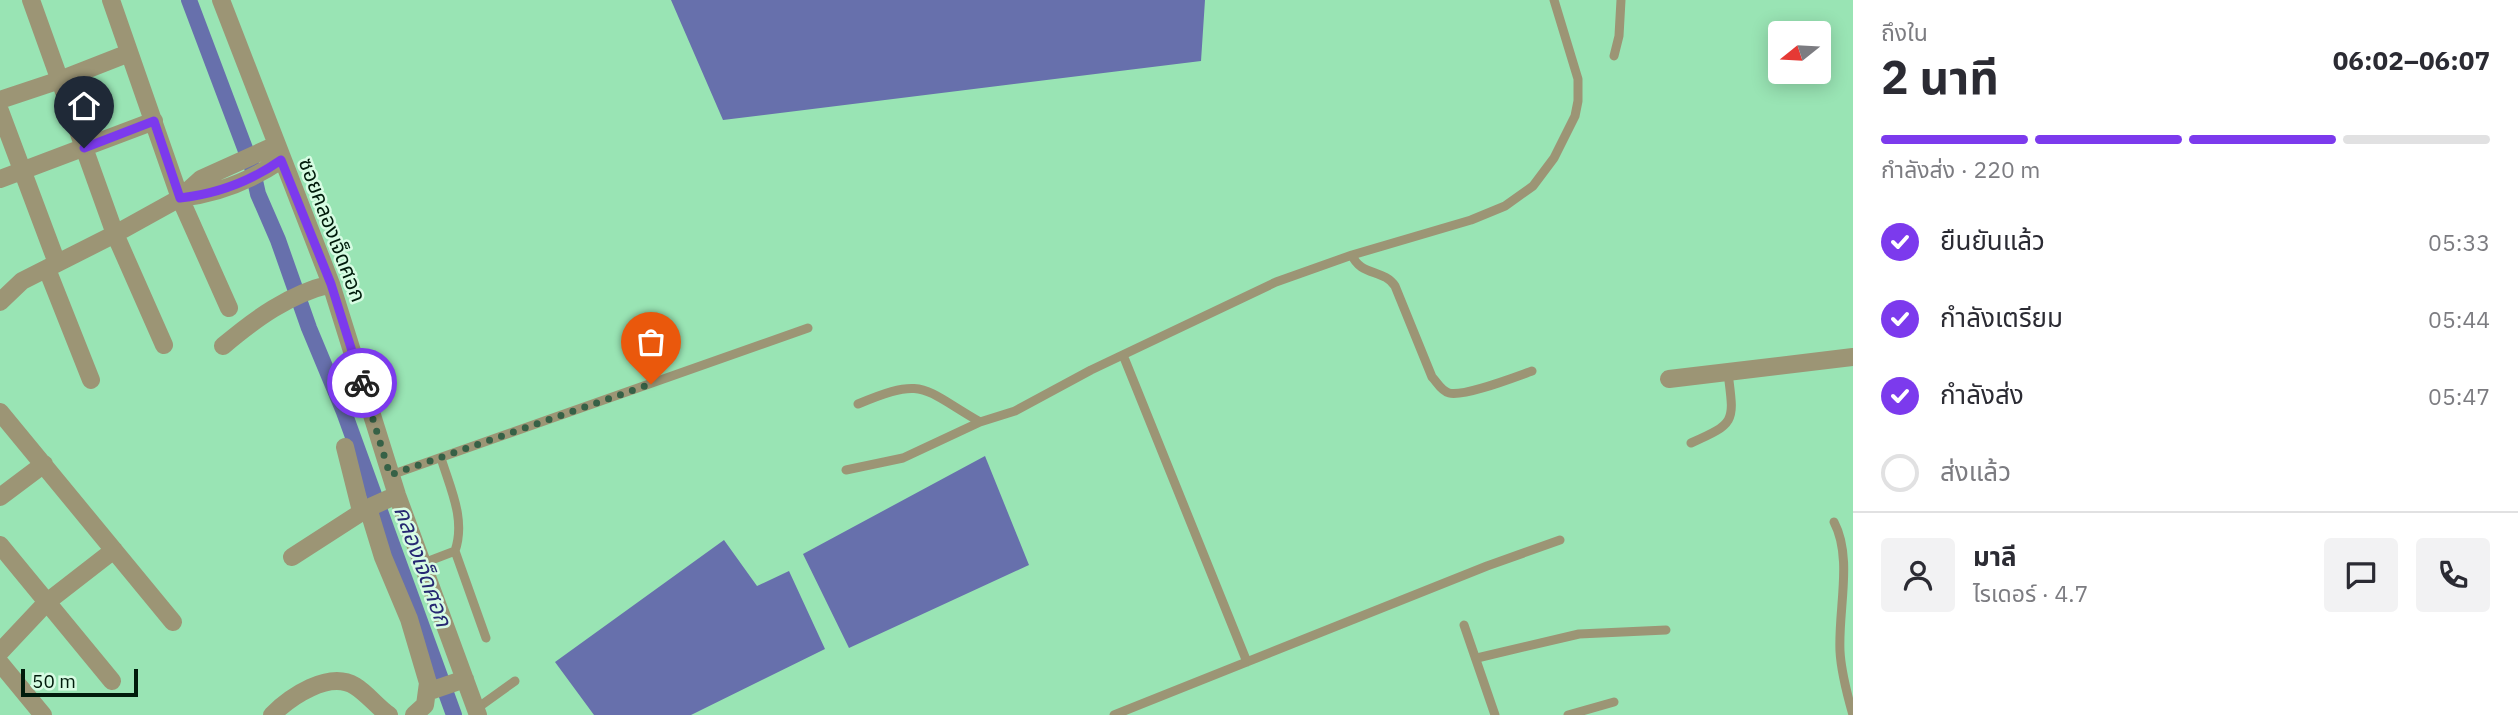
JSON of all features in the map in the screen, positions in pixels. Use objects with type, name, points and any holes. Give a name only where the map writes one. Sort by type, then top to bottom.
[{"type":"street","points":[[31,0],[115,234],[164,345]]},
{"type":"street","points":[[111,0],[180,198],[229,309]]},
{"type":"street","name":"ซอยคลองเจ็ดศอก","points":[[221,0],[272,156],[323,286],[390,475],[376,504],[421,564],[477,712]]},
{"type":"street","points":[[0,100],[60,80],[129,52]]},
{"type":"street","points":[[0,111],[91,380]]},
{"type":"street","points":[[0,179],[154,121]]},
{"type":"street","points":[[0,302],[22,281],[180,198],[201,179],[235,164],[272,156]]},
{"type":"street","points":[[180,198],[207,195],[242,182],[272,156]]},
{"type":"street","points":[[223,346],[276,307],[323,286]]},
{"type":"street","points":[[1669,379],[1853,357]]},
{"type":"street","points":[[0,412],[173,622]]},
{"type":"street","points":[[345,447],[376,504],[383,557],[409,619],[432,691]]},
{"type":"street","points":[[0,497],[44,464]]},
{"type":"street","points":[[292,557],[376,504]]},
{"type":"street","points":[[0,545],[112,681]]},
{"type":"street","points":[[0,652],[47,603],[114,550]]},
{"type":"street","points":[[0,663],[43,715]]},
{"type":"street","points":[[414,715],[425,705],[432,691],[464,679]]},
{"type":"street","points":[[272,715],[283,704],[315,686],[336,682],[353,684],[386,714]]},
{"type":"lane","points":[[846,470],[904,458],[980,422],[1015,411],[1276,282],[1505,206],[1533,186],[1559,147],[1575,116],[1578,79],[1554,0]]},
{"type":"lane","points":[[1614,57],[1619,36],[1621,0]]},
{"type":"lane","points":[[1352,255],[1354,262],[1361,268],[1391,279],[1432,377],[1441,388],[1450,393],[1469,391],[1532,371]]},
{"type":"lane","points":[[390,475],[808,328]]},
{"type":"lane","points":[[1124,355],[1247,662]]},
{"type":"lane","points":[[1691,443],[1721,430],[1730,420],[1732,407],[1728,373]]},
{"type":"lane","points":[[858,404],[892,390],[912,386],[928,390],[980,422]]},
{"type":"lane","points":[[441,458],[459,519],[460,530],[455,551],[486,638]]},
{"type":"lane","points":[[1834,522],[1843,535],[1845,550],[1840,651],[1853,715]]},
{"type":"lane","points":[[1114,715],[1487,566],[1560,540]]},
{"type":"lane","points":[[421,564],[455,551]]},
{"type":"lane","points":[[1464,625],[1495,715]]},
{"type":"lane","points":[[1477,658],[1579,634],[1666,630]]},
{"type":"lane","points":[[477,712],[514,681]]},
{"type":"lane","points":[[1568,715],[1614,702]]},
{"type":"water","points":[[671,0],[1205,0],[1201,61],[723,120]]},
{"type":"water","points":[[985,456],[1029,565],[849,648],[803,554]]},
{"type":"water","points":[[724,540],[757,586],[789,571],[825,649],[691,715],[594,715],[555,662]]},
{"type":"waterway","name":"คลองเจ็ดศอก","points":[[189,0],[252,167],[258,194],[344,412],[454,715]]},
{"type":"way so far","points":[[362,383],[390,475],[651,384]]},
{"type":"route","points":[[84,148],[154,121],[180,198],[207,195],[242,182],[281,160],[331,284],[362,383]]}]
